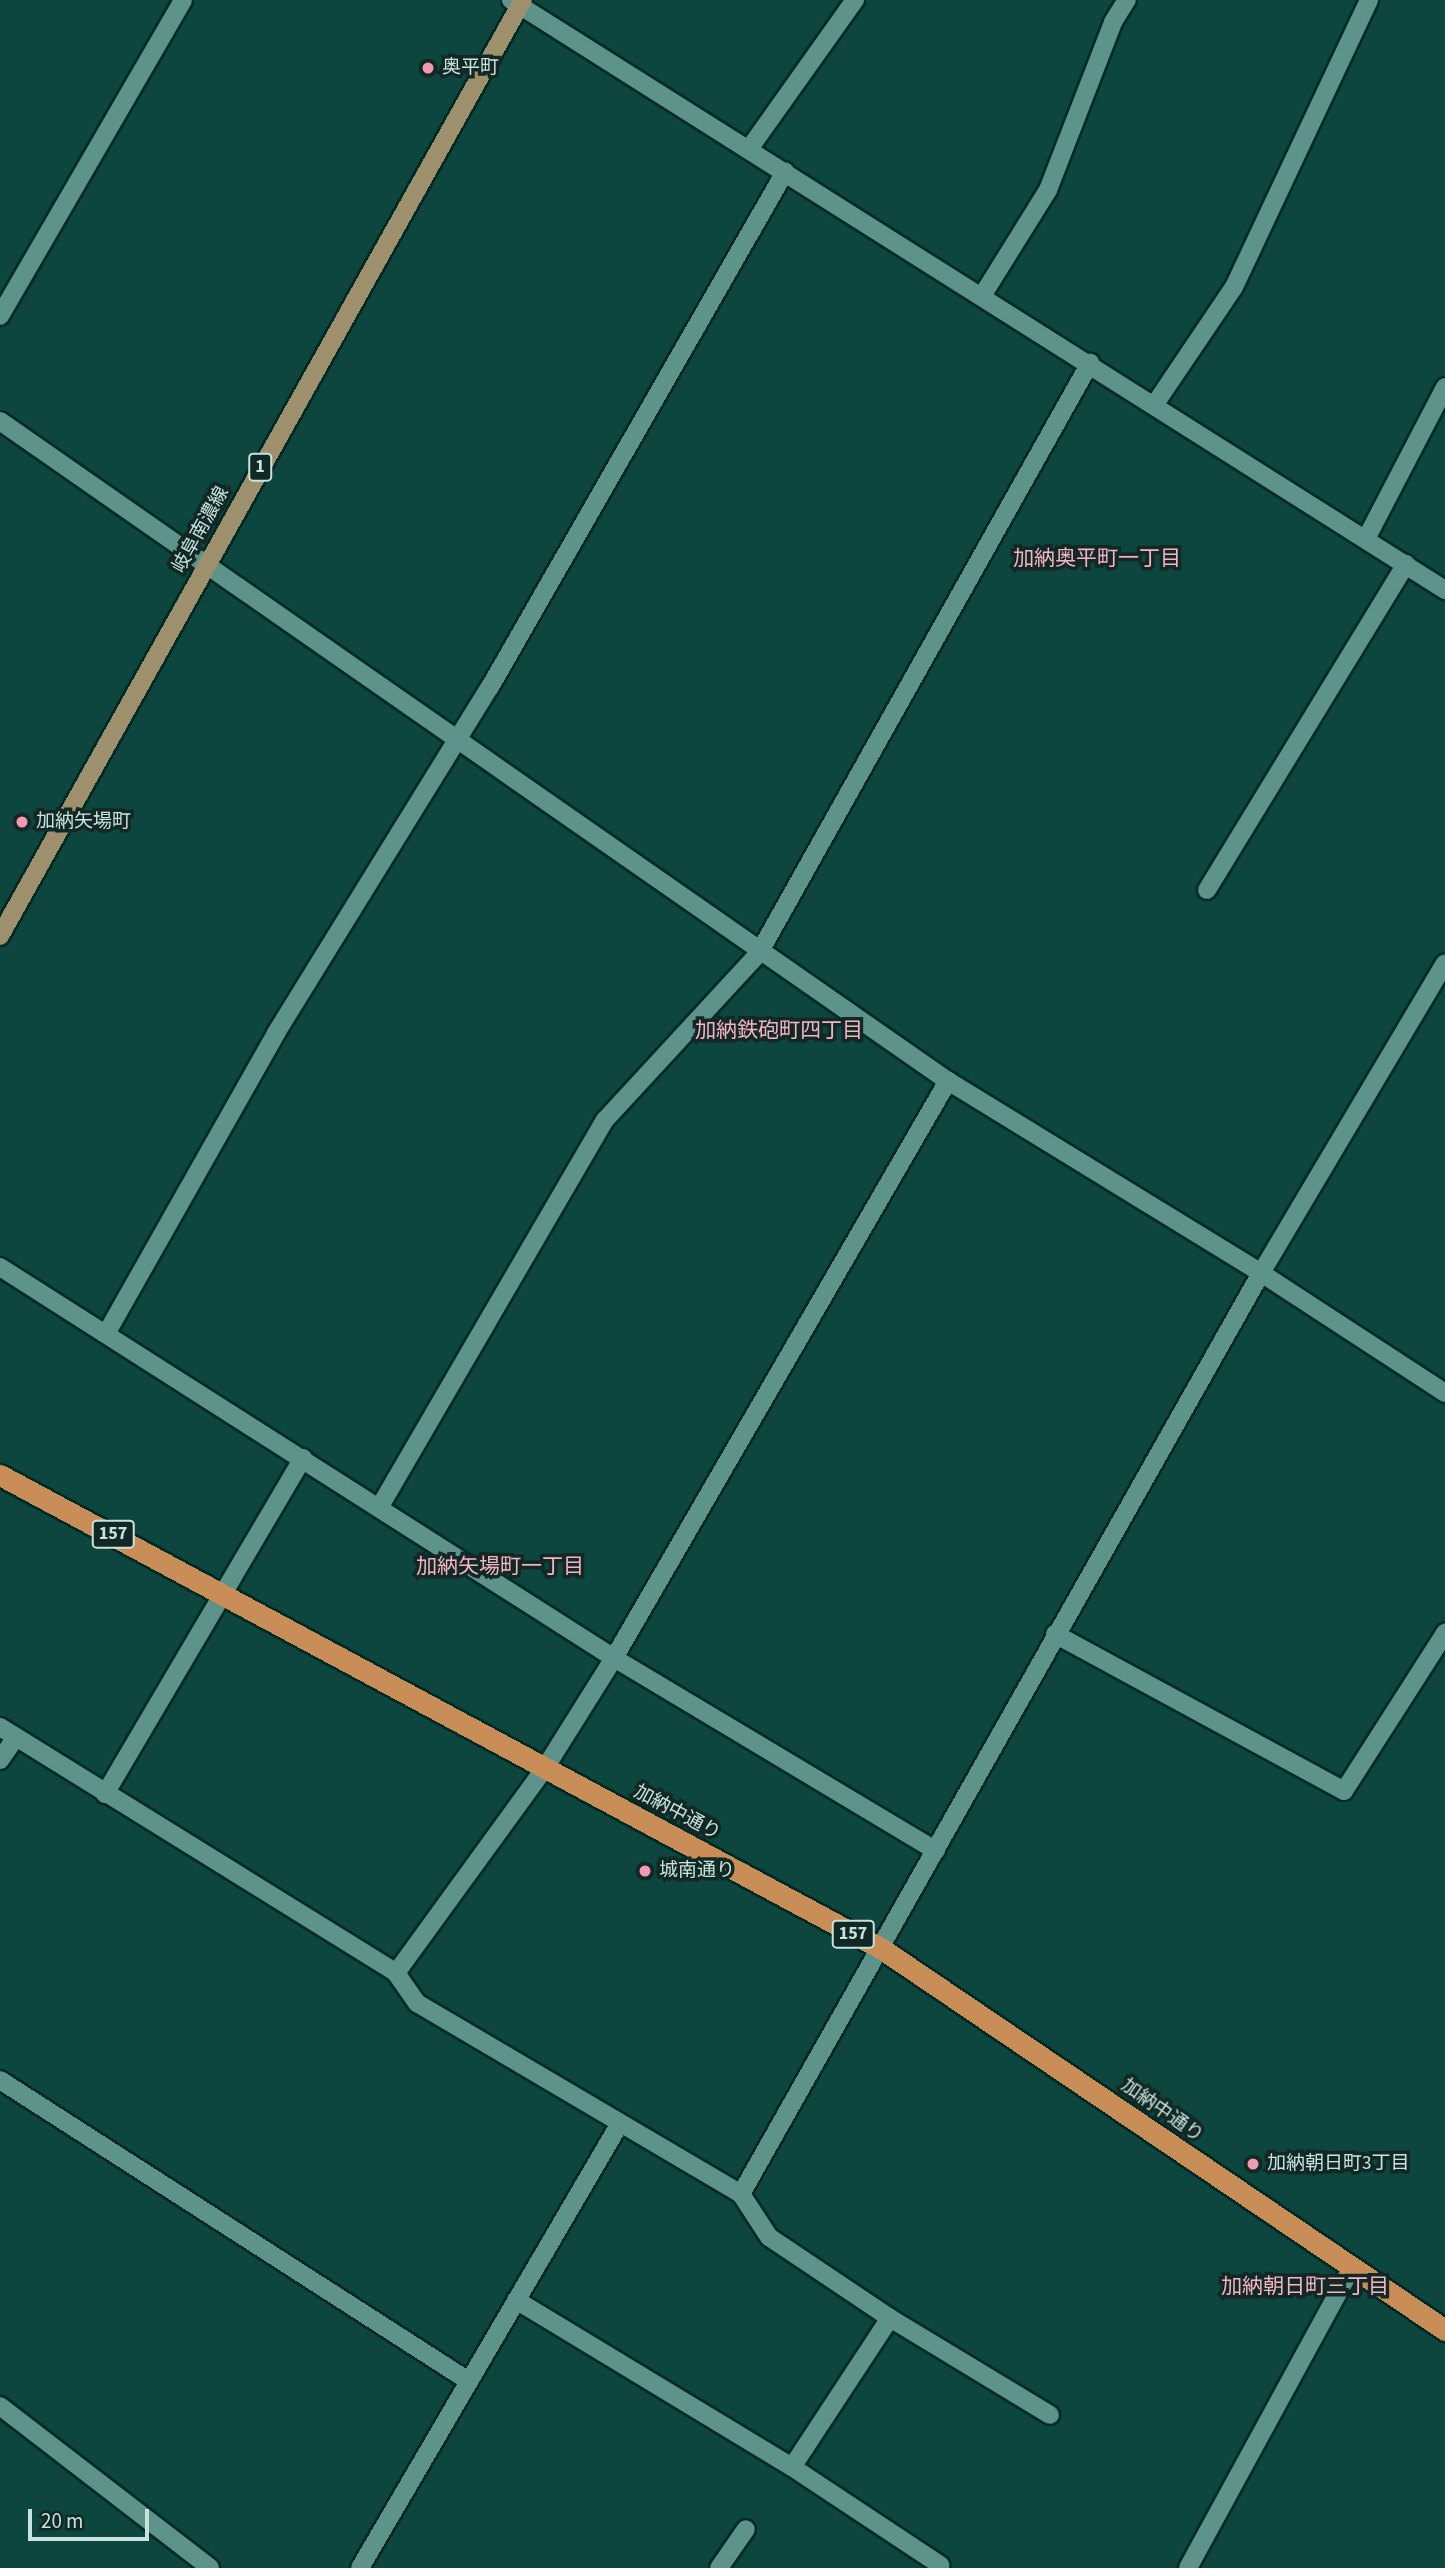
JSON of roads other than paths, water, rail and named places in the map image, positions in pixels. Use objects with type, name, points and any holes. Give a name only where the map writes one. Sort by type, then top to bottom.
[{"type":"highway","name":"加納中通り","points":[[0,1475],[226,1594],[881,1949],[1445,2330]]},
{"type":"main road","name":"岐阜南濃線","points":[[0,936],[518,2]]},
{"type":"street","points":[[0,316],[183,0]]},
{"type":"street","points":[[749,149],[855,0]]},
{"type":"street","points":[[982,296],[1048,190],[1113,22],[1127,0]]},
{"type":"street","points":[[1156,404],[1234,287],[1369,0]]},
{"type":"street","points":[[518,2],[1367,537],[1445,590]]},
{"type":"street","points":[[106,1334],[276,1033],[455,741],[785,172]]},
{"type":"street","points":[[380,1508],[605,1120],[759,953],[1090,363]]},
{"type":"street","points":[[1367,537],[1445,387]]},
{"type":"street","points":[[0,421],[759,953],[948,1082],[1261,1273],[1445,1393]]},
{"type":"street","points":[[1207,890],[1406,564]]},
{"type":"street","points":[[741,2194],[1261,1273],[1442,974]]},
{"type":"street","points":[[396,1973],[545,1768],[614,1658],[948,1082]]},
{"type":"street","points":[[0,1267],[614,1658],[936,1851]]},
{"type":"street","points":[[105,1794],[226,1594],[303,1458]]},
{"type":"street","points":[[1055,1634],[1344,1791],[1445,1633]]},
{"type":"street","points":[[0,1727],[396,1973],[417,2003],[618,2125],[741,2194],[769,2236],[890,2318],[1050,2415]]},
{"type":"street","points":[[0,1760],[16,1737]]},
{"type":"street","points":[[0,2080],[467,2380]]},
{"type":"street","points":[[360,2568],[467,2380],[618,2125]]},
{"type":"street","points":[[1188,2568],[1351,2269]]},
{"type":"street","points":[[516,2300],[792,2467],[940,2565]]},
{"type":"street","points":[[792,2467],[890,2318]]},
{"type":"street","points":[[0,2406],[210,2568]]},
{"type":"street","points":[[719,2568],[746,2529]]},
{"type":"place","name":"奥平町","points":[[428,68]]},
{"type":"place","name":"加納矢場町","points":[[22,822]]},
{"type":"place","name":"城南通り","points":[[645,1871]]},
{"type":"place","name":"加納朝日町3丁目","points":[[1253,2164]]},
{"type":"district","name":"加納奥平町一丁目","points":[[1097,558]]},
{"type":"district","name":"加納鉄砲町四丁目","points":[[779,1030]]},
{"type":"district","name":"加納矢場町一丁目","points":[[500,1566]]},
{"type":"district","name":"加納朝日町三丁目","points":[[1305,2286]]}]
